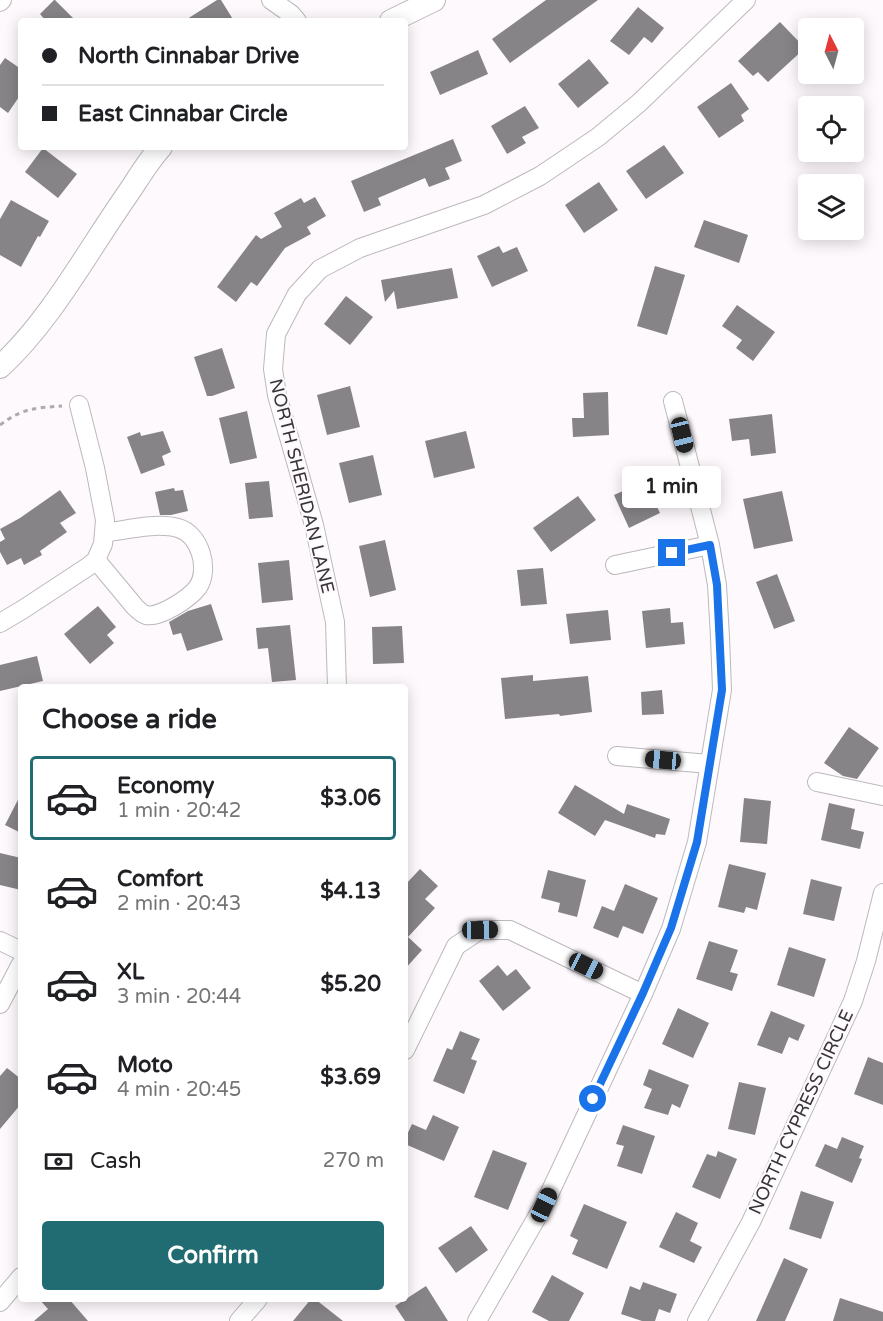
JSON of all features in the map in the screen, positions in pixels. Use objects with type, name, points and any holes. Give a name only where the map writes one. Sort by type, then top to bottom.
[{"type":"main road","points":[[397,18],[434,0]]},
{"type":"main road","points":[[0,367],[59,297],[159,150]]},
{"type":"street","points":[[271,0],[294,18]]},
{"type":"street","name":"NORTH SHERIDAN LANE","points":[[338,684],[335,622],[314,525],[273,369],[276,334],[297,294],[320,270],[360,248],[483,205],[540,176],[589,144],[639,103],[746,0]]},
{"type":"street","points":[[477,1321],[544,1205],[643,993],[671,928],[697,842],[722,690],[717,585],[710,545],[674,401]]},
{"type":"street","points":[[0,623],[96,560],[103,544],[105,520],[79,405]]},
{"type":"street","points":[[96,560],[135,607],[147,615],[162,613],[198,587],[202,572],[202,558],[190,535],[179,528],[154,526],[104,533]]},
{"type":"street","points":[[615,565],[710,545]]},
{"type":"street","points":[[617,756],[709,764]]},
{"type":"street","points":[[817,782],[883,796]]},
{"type":"street","name":"NORTH CYPRESS CIRCLE","points":[[697,1321],[751,1222],[853,1000],[874,963],[883,893]]},
{"type":"street","points":[[408,1044],[456,946],[480,930],[510,930],[643,993]]},
{"type":"street","points":[[0,941],[18,950]]},
{"type":"street","points":[[0,1004],[18,970]]},
{"type":"street","points":[[0,1302],[18,1281]]},
{"type":"street","points":[[239,1321],[255,1302]]},
{"type":"path","points":[[0,426],[13,415],[32,408],[79,405]]},
{"type":"building","points":[[55,0],[73,18],[43,18],[40,14]]},
{"type":"building","points":[[217,0],[221,0],[232,18],[189,18]]},
{"type":"building","points":[[546,0],[598,0],[510,63],[492,39]]},
{"type":"building","points":[[638,7],[664,28],[652,43],[644,37],[629,55],[610,41]]},
{"type":"building","points":[[780,22],[798,41],[798,54],[768,82],[758,72],[753,76],[738,61]]},
{"type":"building","points":[[478,50],[488,74],[440,95],[430,72]]},
{"type":"building","points":[[5,58],[18,67],[18,98],[8,113],[0,107],[0,65]]},
{"type":"building","points":[[589,59],[609,83],[578,108],[558,84]]},
{"type":"building","points":[[731,83],[749,109],[741,115],[744,121],[719,138],[697,107]]},
{"type":"building","points":[[525,106],[539,128],[522,137],[526,143],[507,154],[491,126]]},
{"type":"building","points":[[453,139],[462,161],[445,168],[450,179],[429,187],[425,178],[378,198],[381,205],[364,212],[351,181]]},
{"type":"building","points":[[664,145],[684,173],[646,199],[626,171]]},
{"type":"building","points":[[42,150],[46,150],[77,174],[58,198],[25,172]]},
{"type":"building","points":[[599,182],[618,210],[584,233],[565,205]]},
{"type":"building","points":[[315,197],[326,216],[307,227],[311,234],[285,248],[257,286],[251,282],[236,302],[217,287],[256,235],[261,239],[282,227],[274,213],[301,198],[304,203]]},
{"type":"building","points":[[11,200],[49,221],[21,267],[0,255],[0,219]]},
{"type":"building","points":[[704,220],[748,235],[739,263],[694,247]]},
{"type":"building","points":[[499,246],[503,253],[517,247],[528,271],[492,287],[477,256]]},
{"type":"building","points":[[655,266],[685,275],[667,335],[637,326]]},
{"type":"building","points":[[452,268],[458,298],[397,309],[394,291],[385,302],[381,280]]},
{"type":"building","points":[[346,296],[373,317],[350,345],[324,324]]},
{"type":"building","points":[[737,305],[775,332],[753,361],[736,348],[742,340],[722,326]]},
{"type":"building","points":[[222,348],[235,388],[207,396],[194,357]]},
{"type":"building","points":[[350,386],[360,427],[327,435],[317,395]]},
{"type":"building","points":[[608,392],[609,435],[573,437],[572,418],[584,418],[583,393]]},
{"type":"building","points":[[247,411],[257,458],[230,464],[219,418]]},
{"type":"building","points":[[772,414],[776,453],[751,456],[749,439],[732,441],[729,419]]},
{"type":"building","points":[[163,431],[171,452],[162,456],[165,465],[141,474],[127,437],[140,432],[141,436]]},
{"type":"building","points":[[466,431],[475,468],[434,478],[425,441]]},
{"type":"building","points":[[373,455],[382,495],[349,503],[339,463]]},
{"type":"building","points":[[269,481],[273,517],[249,519],[245,483]]},
{"type":"building","points":[[645,481],[660,513],[629,528],[614,495]]},
{"type":"building","points":[[174,488],[175,491],[183,490],[188,511],[160,515],[155,492]]},
{"type":"building","points":[[60,490],[76,513],[60,523],[67,532],[40,551],[42,555],[24,565],[21,558],[7,565],[0,552],[0,542],[5,539],[0,529]]},
{"type":"building","points":[[782,491],[793,541],[754,549],[743,499]]},
{"type":"building","points":[[578,496],[596,520],[551,552],[533,528]]},
{"type":"building","points":[[385,540],[396,590],[370,597],[359,546]]},
{"type":"building","points":[[289,560],[293,600],[262,603],[258,563]]},
{"type":"building","points":[[543,568],[547,604],[521,606],[517,570]]},
{"type":"building","points":[[777,574],[795,621],[774,629],[756,582]]},
{"type":"building","points":[[211,604],[223,640],[187,651],[181,633],[173,635],[169,622],[188,611]]},
{"type":"building","points":[[98,606],[116,627],[107,635],[114,643],[90,664],[64,634]]},
{"type":"building","points":[[670,608],[671,623],[683,622],[685,644],[646,648],[642,611]]},
{"type":"building","points":[[608,610],[611,640],[570,644],[566,614]]},
{"type":"building","points":[[290,625],[296,680],[272,682],[268,648],[258,649],[256,628]]},
{"type":"building","points":[[402,626],[404,663],[373,664],[372,627]]},
{"type":"building","points":[[37,656],[43,681],[18,684],[18,687],[0,691],[0,665]]},
{"type":"building","points":[[533,675],[533,681],[588,676],[592,712],[505,719],[501,678]]},
{"type":"building","points":[[662,690],[664,714],[642,715],[641,692]]},
{"type":"building","points":[[849,727],[879,748],[857,779],[843,776],[824,763]]},
{"type":"building","points":[[575,785],[624,814],[627,804],[670,819],[665,835],[656,834],[655,838],[605,820],[595,836],[558,813]]},
{"type":"building","points":[[744,798],[771,801],[767,844],[740,842]]},
{"type":"building","points":[[18,800],[18,832],[5,825]]},
{"type":"building","points":[[829,803],[855,809],[851,829],[864,832],[860,849],[821,840]]},
{"type":"building","points":[[0,853],[18,857],[18,889],[0,885]]},
{"type":"building","points":[[729,864],[766,873],[757,910],[746,907],[744,913],[718,907]]},
{"type":"building","points":[[420,869],[438,886],[425,899],[435,908],[408,937],[408,882]]},
{"type":"building","points":[[548,870],[586,880],[577,917],[558,912],[560,903],[541,898]]},
{"type":"building","points":[[811,879],[842,887],[834,921],[803,914]]},
{"type":"building","points":[[625,884],[658,898],[643,934],[623,926],[618,938],[593,928],[602,906],[614,911]]},
{"type":"building","points":[[408,937],[422,950],[408,966]]},
{"type":"building","points":[[709,941],[738,950],[730,972],[738,974],[732,991],[696,979]]},
{"type":"building","points":[[789,947],[826,959],[814,997],[777,985]]},
{"type":"building","points":[[498,965],[507,976],[516,969],[531,988],[503,1011],[479,981]]},
{"type":"building","points":[[678,1008],[709,1023],[693,1058],[662,1044]]},
{"type":"building","points":[[771,1011],[805,1025],[798,1041],[789,1037],[782,1054],[757,1045]]},
{"type":"building","points":[[460,1031],[480,1039],[471,1059],[477,1061],[464,1094],[433,1081],[447,1048],[452,1050]]},
{"type":"building","points":[[868,1057],[883,1063],[883,1105],[854,1094]]},
{"type":"building","points":[[7,1068],[18,1077],[18,1108],[0,1129],[0,1076]]},
{"type":"building","points":[[649,1069],[689,1085],[680,1108],[672,1104],[668,1115],[644,1108],[652,1089],[643,1085]]},
{"type":"building","points":[[739,1082],[766,1088],[755,1135],[728,1129]]},
{"type":"building","points":[[433,1115],[459,1127],[444,1161],[408,1145],[408,1133],[412,1124],[426,1130]]},
{"type":"building","points":[[623,1125],[655,1136],[642,1174],[617,1166],[624,1146],[616,1144]]},
{"type":"building","points":[[842,1137],[864,1146],[859,1158],[862,1159],[852,1183],[815,1166],[825,1144],[837,1149]]},
{"type":"building","points":[[493,1150],[527,1163],[508,1210],[474,1197]]},
{"type":"building","points":[[718,1151],[737,1159],[720,1199],[692,1187],[707,1154],[716,1157]]},
{"type":"building","points":[[801,1191],[834,1202],[821,1239],[789,1229]]},
{"type":"building","points":[[584,1204],[627,1222],[607,1269],[572,1254],[578,1240],[570,1236]]},
{"type":"building","points":[[676,1212],[698,1223],[690,1241],[702,1247],[694,1263],[659,1247]]},
{"type":"building","points":[[471,1226],[488,1250],[456,1273],[438,1248]]},
{"type":"building","points":[[784,1258],[808,1269],[785,1321],[756,1321]]},
{"type":"building","points":[[552,1275],[584,1293],[569,1321],[549,1321],[532,1312]]},
{"type":"building","points":[[643,1282],[677,1294],[670,1313],[659,1309],[655,1321],[642,1321],[621,1314],[630,1286],[640,1290]]},
{"type":"building","points":[[426,1286],[448,1321],[405,1321],[395,1306],[401,1302],[408,1302],[408,1298]]},
{"type":"building","points":[[840,1298],[883,1312],[883,1321],[833,1321]]},
{"type":"building","points":[[42,1302],[72,1302],[88,1321],[34,1321],[48,1309]]},
{"type":"building","points":[[309,1302],[319,1302],[343,1321],[293,1321]]},
{"type":"route","points":[[593,1099],[671,928],[697,842],[722,690],[717,585],[710,545],[672,553]]}]
